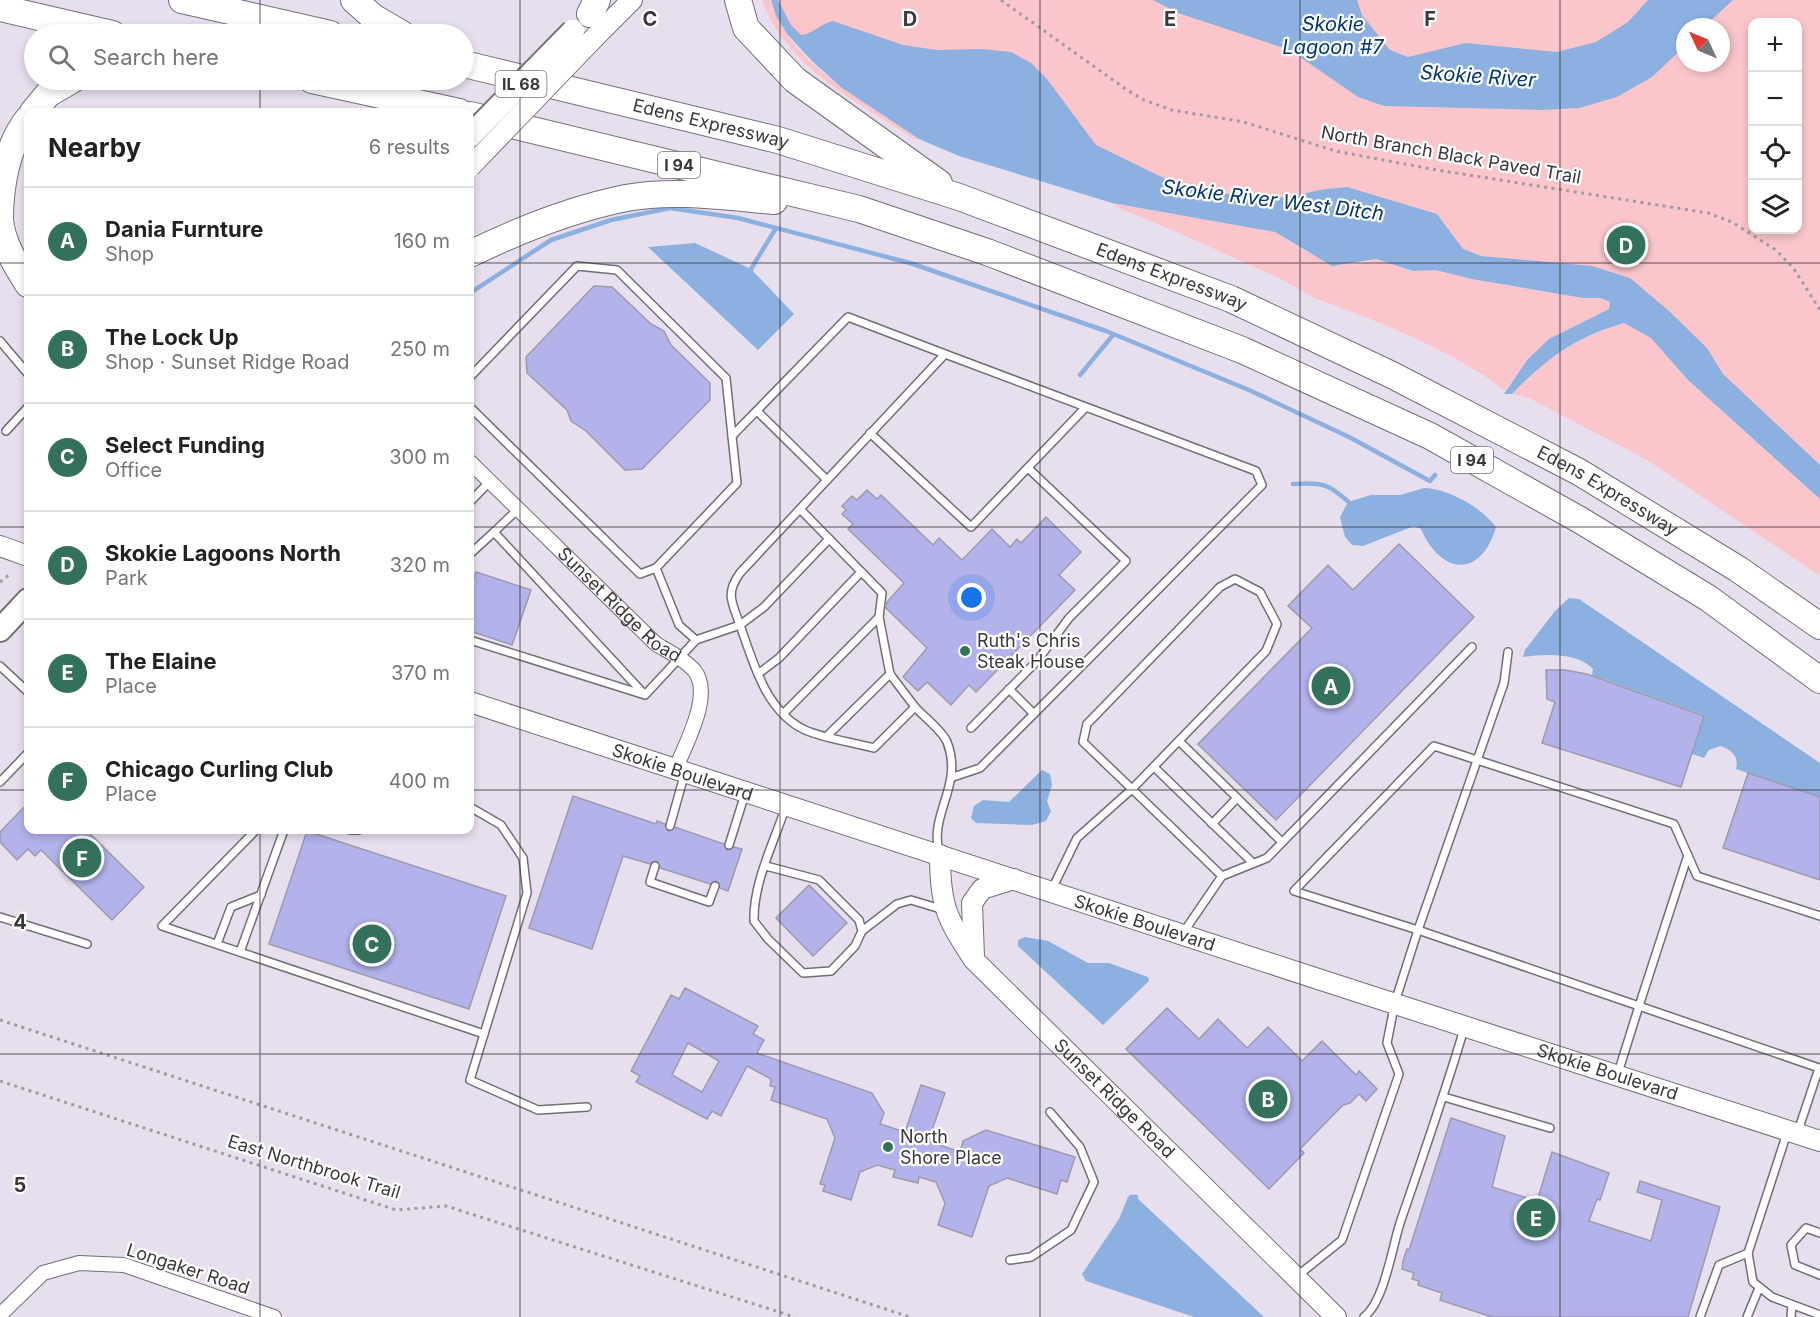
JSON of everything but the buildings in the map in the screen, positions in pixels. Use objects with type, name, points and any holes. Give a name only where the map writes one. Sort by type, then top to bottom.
[{"type":"highway","points":[[182,0],[286,24]]},
{"type":"highway","points":[[354,0],[386,24]]},
{"type":"highway","points":[[738,0],[746,28],[795,80],[959,197]]},
{"type":"highway","points":[[0,8],[69,24]]},
{"type":"highway","name":"Edens Expressway","points":[[474,66],[778,140],[959,197],[1231,299],[1392,375],[1579,472],[1738,569],[1820,626]]},
{"type":"highway","points":[[36,108],[48,94],[55,90]]},
{"type":"highway","points":[[358,90],[441,108]]},
{"type":"highway","name":"I 94","points":[[474,116],[860,209],[987,252],[1242,350],[1430,436],[1580,520],[1708,598],[1820,680]]},
{"type":"highway","points":[[24,124],[18,132],[3,175],[0,221],[12,260],[24,278]]},
{"type":"highway","points":[[474,252],[523,228],[627,198],[700,194],[860,209]]},
{"type":"main road","points":[[474,162],[591,16],[632,0]]},
{"type":"main road","name":"IL 68","points":[[474,132],[591,16]]},
{"type":"main road","points":[[0,546],[24,555]]},
{"type":"main road","points":[[0,630],[24,604]]},
{"type":"main road","name":"Skokie Boulevard","points":[[474,703],[745,794],[1183,933],[1820,1141]]},
{"type":"main road","name":"Sunset Ridge Road","points":[[940,855],[940,894],[953,929],[974,960],[1336,1317]]},
{"type":"main road","points":[[974,960],[972,903],[982,889],[1015,879]]},
{"type":"street","name":"Sunset Ridge Road","points":[[474,466],[656,644],[679,657],[696,672],[702,702],[680,772]]},
{"type":"street","name":"Longaker Road","points":[[0,1315],[43,1273],[79,1263],[123,1265],[274,1317]]},
{"type":"lane","points":[[474,373],[577,266],[617,270],[726,378],[737,483],[656,568],[640,574],[474,411]]},
{"type":"lane","points":[[732,436],[848,317],[1256,471],[1262,485],[980,768],[953,777]]},
{"type":"lane","points":[[0,341],[24,369]]},
{"type":"lane","points":[[915,707],[874,748],[804,730],[773,704],[758,674],[730,594],[730,587],[945,354]]},
{"type":"lane","points":[[870,433],[971,527],[1085,408]]},
{"type":"lane","points":[[6,431],[24,411]]},
{"type":"lane","points":[[757,411],[827,480]]},
{"type":"lane","points":[[971,728],[1037,661],[1070,618],[1126,561],[1028,468]]},
{"type":"lane","points":[[474,498],[490,481]]},
{"type":"lane","points":[[474,551],[519,508]]},
{"type":"lane","points":[[800,509],[882,593],[879,617],[890,674],[915,707],[946,741],[953,777],[935,836],[940,855]]},
{"type":"lane","points":[[494,532],[645,695]]},
{"type":"lane","points":[[645,695],[696,640],[740,625],[764,607],[829,538]]},
{"type":"lane","points":[[656,568],[680,625],[696,640]]},
{"type":"lane","points":[[758,674],[779,658],[861,572]]},
{"type":"lane","points":[[1051,891],[1077,838],[1132,789],[1266,651],[1276,624],[1260,592],[1235,579],[1220,587],[1087,724],[1083,742],[1132,789],[1222,876]]},
{"type":"lane","points":[[784,713],[879,617]]},
{"type":"lane","points":[[474,641],[645,695]]},
{"type":"lane","points":[[1183,933],[1222,876],[1267,858],[1472,647]]},
{"type":"lane","points":[[1296,1277],[1342,1240],[1399,1074],[1387,1043],[1395,1002],[1504,683],[1508,652]]},
{"type":"lane","points":[[0,666],[24,688]]},
{"type":"lane","points":[[827,736],[890,674]]},
{"type":"lane","points":[[1009,689],[1034,714]]},
{"type":"lane","points":[[1179,741],[1282,842]]},
{"type":"lane","points":[[1820,916],[1697,876],[1674,824],[1434,746],[1294,891],[1418,930],[1820,1068],[1792,1132],[1748,1253],[1753,1282],[1759,1288],[1772,1297],[1820,1315]]},
{"type":"lane","points":[[0,782],[24,757]]},
{"type":"lane","points":[[1154,767],[1253,863]]},
{"type":"lane","points":[[670,826],[680,772]]},
{"type":"lane","points":[[729,845],[745,794]]},
{"type":"lane","points":[[1212,824],[1237,798]]},
{"type":"lane","points":[[786,807],[766,866],[754,909],[754,921],[768,939],[803,973],[831,971],[855,946],[862,931],[897,904],[911,900],[947,911]]},
{"type":"lane","points":[[474,809],[501,825],[523,858],[527,893],[470,1080],[538,1110],[587,1107]]},
{"type":"lane","points":[[252,834],[162,926],[484,1034]]},
{"type":"lane","points":[[240,952],[283,834]]},
{"type":"lane","points":[[1618,1075],[1688,855]]},
{"type":"lane","points":[[655,866],[650,882],[709,902],[715,886]]},
{"type":"lane","points":[[766,866],[819,880],[859,920],[862,931]]},
{"type":"lane","points":[[217,944],[231,907],[261,895]]},
{"type":"lane","points":[[0,917],[87,944]]},
{"type":"lane","points":[[1364,1317],[1377,1300],[1400,1223],[1444,1097],[1466,1025]]},
{"type":"lane","points":[[1444,1097],[1550,1128]]},
{"type":"lane","points":[[1010,1260],[1031,1257],[1071,1230],[1094,1182],[1080,1147],[1050,1112]]},
{"type":"lane","points":[[1820,1233],[1806,1228],[1791,1245],[1795,1265],[1820,1275]]},
{"type":"lane","points":[[1700,1317],[1719,1265],[1748,1253]]},
{"type":"lane","points":[[1747,1317],[1759,1288]]},
{"type":"lane","points":[[1791,1317],[1792,1305]]},
{"type":"path","name":"North Branch Black Paved Trail","points":[[1001,0],[1126,90],[1144,100],[1172,110],[1244,122],[1335,151],[1437,170],[1684,208],[1732,222],[1776,250],[1794,269],[1820,310]]},
{"type":"path","points":[[0,582],[10,577]]},
{"type":"path","points":[[0,1020],[910,1317]]},
{"type":"path","name":"East Northbrook Trail","points":[[0,1081],[396,1210],[446,1206],[795,1317]]},
{"type":"shaded area","points":[[762,0],[771,0],[779,22],[793,42],[832,80],[919,139],[914,139],[847,96],[806,64],[773,24]]},
{"type":"shaded area","points":[[774,0],[1820,0],[1820,478],[1612,281],[1056,181],[790,29]]},
{"type":"shaded area","points":[[1112,203],[1275,232],[1308,253],[1354,265],[1376,259],[1413,271],[1435,270],[1472,279],[1583,298],[1601,298],[1611,303],[1609,309],[1527,360],[1505,391],[1464,363],[1415,338],[1308,295],[1281,279],[1123,210]]},
{"type":"shaded area","points":[[1624,323],[1651,338],[1688,380],[1820,499],[1820,576],[1647,460],[1529,398],[1512,394],[1537,370],[1563,351],[1591,335]]},
{"type":"water","name":"Skokie River West Ditch","points":[[771,0],[778,0],[791,25],[801,35],[833,21],[903,45],[937,50],[982,49],[1011,52],[1031,63],[1047,79],[1096,145],[1174,183],[1202,192],[1288,198],[1319,190],[1347,187],[1437,214],[1463,249],[1481,256],[1592,266],[1630,278],[1669,311],[1707,348],[1723,374],[1820,465],[1820,499],[1688,380],[1651,338],[1624,323],[1576,342],[1549,360],[1512,394],[1504,394],[1527,360],[1549,339],[1609,309],[1610,302],[1601,298],[1583,298],[1472,279],[1435,270],[1413,271],[1376,259],[1332,266],[1275,232],[1112,203],[959,156],[919,139],[842,88],[787,34],[776,16]]},
{"type":"water","name":"Skokie Lagoon #7","points":[[1153,0],[1357,0],[1362,15],[1390,50],[1408,57],[1466,43],[1557,52],[1596,42],[1628,22],[1648,0],[1733,0],[1714,18],[1676,18],[1676,54],[1652,77],[1617,97],[1579,108],[1541,110],[1384,106],[1358,97],[1290,50],[1178,13]]},
{"type":"water","points":[[695,243],[751,269],[794,314],[758,350],[648,247]]},
{"type":"water","points":[[1424,488],[1443,491],[1464,500],[1496,527],[1481,556],[1471,563],[1460,565],[1450,562],[1439,555],[1429,544],[1421,529],[1414,526],[1363,546],[1352,545],[1345,537],[1340,517],[1348,502],[1371,495],[1400,495]]},
{"type":"water","points":[[1569,598],[1579,599],[1820,763],[1820,797],[1736,769],[1734,754],[1720,746],[1709,750],[1704,758],[1692,754],[1704,715],[1592,675],[1593,669],[1587,663],[1570,657],[1540,655],[1523,657],[1525,650],[1555,611]]},
{"type":"water","points":[[1042,770],[1050,774],[1052,785],[1047,801],[1051,811],[1046,821],[1032,825],[976,823],[971,818],[974,806],[983,800],[1009,802]]},
{"type":"water","points":[[1025,937],[1048,941],[1088,963],[1109,963],[1148,977],[1149,981],[1103,1025],[1018,946],[1018,940]]},
{"type":"water","points":[[1128,1197],[1136,1197],[1264,1317],[1194,1317],[1086,1281],[1082,1274],[1119,1219]]},
{"type":"waterway","points":[[474,290],[551,240],[611,220],[670,208],[738,218],[910,263],[1106,331],[1249,390],[1349,437],[1430,481],[1435,475]]},
{"type":"waterway","points":[[751,269],[776,228]]},
{"type":"waterway","points":[[1080,375],[1113,335]]},
{"type":"waterway","points":[[1293,484],[1312,483],[1326,486],[1352,505]]},
{"type":"waterway","points":[[1131,1197],[1136,1197]]},
{"type":"place","name":"Skokie Lagoons North","points":[[1626,245]]},
{"type":"place","name":"Ruth's Chris Steak House","points":[[965,651]]},
{"type":"place","name":"Dania Furnture","points":[[1331,686]]},
{"type":"place","name":"Chicago Curling Club","points":[[82,858]]},
{"type":"place","name":"Select Funding","points":[[372,944]]},
{"type":"place","name":"The Lock Up","points":[[1268,1099]]},
{"type":"place","name":"North Shore Place","points":[[888,1147]]},
{"type":"place","name":"The Elaine","points":[[1536,1218]]},
{"type":"water label","name":"Skokie River","points":[[1478,76]]}]
